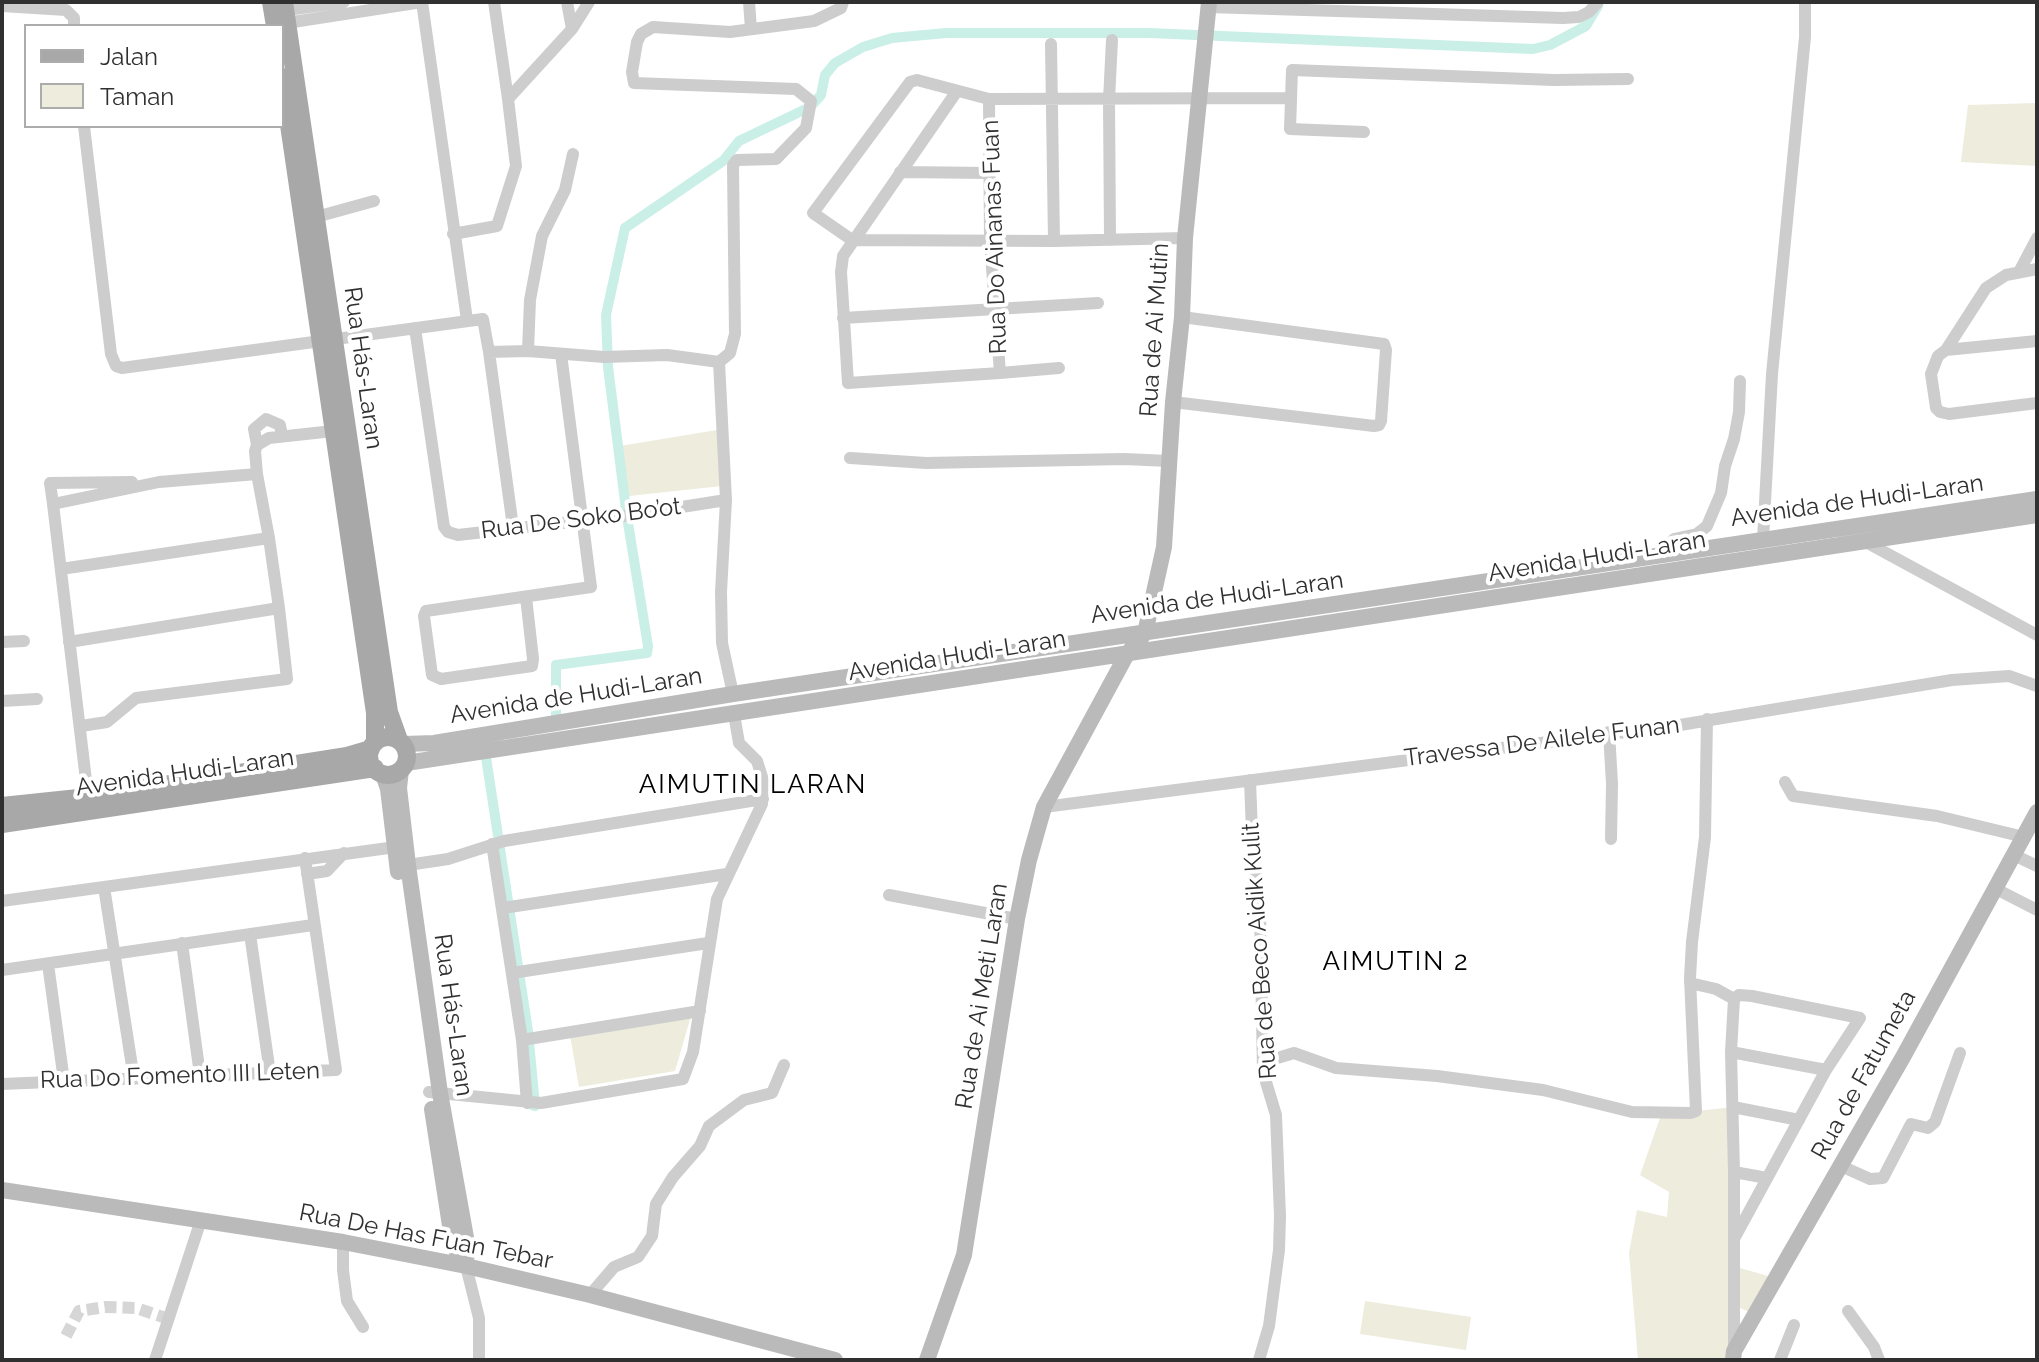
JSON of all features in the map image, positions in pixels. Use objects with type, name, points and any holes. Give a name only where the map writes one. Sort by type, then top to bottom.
[{"type":"main road","name":"Rua de Ai Mutin","points":[[1127,654],[1145,633],[1164,547],[1185,238],[1209,4]]},
{"type":"main road","name":"Rua Hás-Laran","points":[[284,41],[316,217],[326,340]]},
{"type":"main road","name":"Rua Hás-Laran","points":[[284,89],[326,340],[375,713],[370,759],[394,760]]},
{"type":"main road","name":"Rua Hás-Laran","points":[[339,439],[389,712],[399,788],[401,847],[434,1092]]},
{"type":"main road","name":"Avenida de Hudi-Laran","points":[[394,760],[434,743],[733,694],[2037,499]]},
{"type":"main road","name":"Avenida Hudi-Laran","points":[[2,824],[394,760],[734,714],[2037,515]]},
{"type":"main road","name":"Rua de Ai Meti Laran","points":[[927,1360],[964,1255],[1017,919],[1044,807],[1127,654]]},
{"type":"main road","points":[[2,806],[88,797],[347,756],[386,737],[394,760]]},
{"type":"main road","name":"Rua de Fatumeta","points":[[1734,1356],[2036,817]]},
{"type":"main road","name":"Rua Hás-Laran","points":[[401,847],[408,865],[453,1245],[466,1266]]},
{"type":"main road","name":"Rua De Has Fuan Tebar","points":[[2,1190],[343,1242],[466,1266],[590,1295],[835,1360]]},
{"type":"street","points":[[279,14],[344,2]]},
{"type":"street","points":[[279,14],[422,2],[467,320]]},
{"type":"street","points":[[453,234],[497,226],[516,166],[494,2]]},
{"type":"street","points":[[567,2],[572,29]]},
{"type":"street","points":[[508,99],[572,29],[589,2]]},
{"type":"street","points":[[749,2],[751,29]]},
{"type":"street","points":[[489,352],[528,351],[609,357],[667,355],[719,362],[730,353],[735,334],[733,165],[737,160],[776,159],[806,128],[811,107],[796,89],[634,83],[632,72],[637,42],[641,34],[653,27],[730,32],[814,21],[841,8],[843,2]]},
{"type":"street","points":[[1209,4],[1563,18],[1579,17],[1598,2]]},
{"type":"street","points":[[1763,539],[1772,374],[1805,37],[1805,2]]},
{"type":"street","points":[[2,6],[66,10],[74,18],[74,24]]},
{"type":"street","points":[[1110,240],[1112,40]]},
{"type":"street","points":[[1051,44],[1054,241]]},
{"type":"street","points":[[1364,132],[1290,129],[1292,70],[1554,80],[1628,79]]},
{"type":"street","points":[[1185,238],[852,240],[813,213],[910,82],[917,80],[989,99],[1289,98]]},
{"type":"street","name":"Rua Do Ainanas Fuan","points":[[957,91],[843,256],[841,272],[848,383],[1000,373],[990,241],[989,99]]},
{"type":"street","points":[[84,128],[111,354],[116,366],[132,368],[483,319],[513,527]]},
{"type":"street","points":[[528,351],[530,300],[542,236],[565,190],[573,154]]},
{"type":"street","points":[[900,172],[990,173]]},
{"type":"street","points":[[316,217],[374,201]]},
{"type":"street","points":[[2019,272],[2037,238]]},
{"type":"street","points":[[2037,269],[1996,280],[1986,288],[1946,350],[1938,356],[1931,374],[1931,386],[1940,412],[1949,414],[2037,403]]},
{"type":"street","points":[[843,318],[1098,303]]},
{"type":"street","points":[[1173,402],[1374,426],[1381,421],[1384,344],[1182,317]]},
{"type":"street","name":"Rua De Soko Bo’ot","points":[[415,328],[444,527],[458,535],[626,516],[726,500]]},
{"type":"street","points":[[1946,350],[2037,341]]},
{"type":"street","points":[[526,597],[532,666],[441,679],[432,675],[424,616],[426,611],[591,587],[561,354]]},
{"type":"street","points":[[719,362],[726,500],[721,592],[722,643],[733,694]]},
{"type":"street","points":[[1000,373],[1059,368]]},
{"type":"street","points":[[1665,554],[1674,539],[1697,534],[1707,526],[1721,493],[1725,466],[1734,439],[1740,381]]},
{"type":"street","points":[[81,726],[107,722],[136,698],[284,680],[288,676],[257,474],[254,429],[266,419],[280,425],[282,436]]},
{"type":"street","points":[[257,445],[269,438],[282,436],[339,439]]},
{"type":"street","points":[[850,458],[926,463],[1169,461]]},
{"type":"street","points":[[88,797],[50,483],[159,482],[257,474]]},
{"type":"street","points":[[53,504],[159,482]]},
{"type":"street","points":[[61,569],[269,538]]},
{"type":"street","points":[[1864,541],[2037,635]]},
{"type":"street","points":[[69,642],[279,608]]},
{"type":"street","points":[[2,642],[24,641]]},
{"type":"street","name":"Travessa De Ailele Funan","points":[[1044,807],[1707,719],[1952,680],[2009,676],[2037,686]]},
{"type":"street","points":[[2,701],[37,699]]},
{"type":"street","points":[[434,1092],[534,1103],[683,1079],[693,1052],[717,899],[763,799],[763,780],[757,761],[739,743],[734,714]]},
{"type":"street","points":[[1263,1072],[1274,1059],[1294,1053],[1336,1068],[1437,1076],[1543,1090],[1632,1112],[1691,1113],[1698,1107],[1690,983],[1705,837],[1707,719]]},
{"type":"street","points":[[1609,732],[1613,811],[1611,839]]},
{"type":"street","name":"Rua de Beco Aidik Kulit","points":[[1250,780],[1260,910],[1263,1072],[1276,1115],[1280,1216],[1269,1326],[1259,1360]]},
{"type":"street","points":[[1785,782],[1793,796],[1937,816],[2024,837]]},
{"type":"street","points":[[408,865],[448,859],[498,842],[763,799]]},
{"type":"street","points":[[498,842],[528,1039],[534,1103]]},
{"type":"street","points":[[2,901],[401,847]]},
{"type":"street","points":[[307,874],[327,871],[344,853]]},
{"type":"street","points":[[2014,855],[2037,866]]},
{"type":"street","name":"Rua Do Fomento III Leten","points":[[2,1084],[336,1070],[305,858]]},
{"type":"street","points":[[509,907],[727,874]]},
{"type":"street","points":[[104,887],[134,1079]]},
{"type":"street","points":[[1996,889],[2037,910]]},
{"type":"street","points":[[889,895],[1017,919]]},
{"type":"street","points":[[2,970],[313,925]]},
{"type":"street","points":[[250,934],[270,1073]]},
{"type":"street","points":[[182,943],[200,1075]]},
{"type":"street","points":[[518,972],[708,943]]},
{"type":"street","points":[[48,964],[64,1081]]},
{"type":"street","points":[[1690,983],[1716,989],[1734,999]]},
{"type":"street","points":[[1734,1239],[1826,1070],[1860,1018],[1752,996],[1739,995],[1734,999],[1731,1052],[1734,1356]]},
{"type":"street","points":[[528,1039],[700,1011]]},
{"type":"street","points":[[1731,1052],[1826,1070]]},
{"type":"street","points":[[1841,1166],[1870,1179],[1883,1178],[1911,1124],[1928,1128],[1935,1122],[1960,1053]]},
{"type":"street","points":[[590,1295],[614,1267],[638,1257],[652,1236],[656,1204],[673,1177],[700,1146],[709,1126],[744,1100],[772,1093],[784,1065]]},
{"type":"street","points":[[1733,1107],[1799,1120]]},
{"type":"street","points":[[1734,1172],[1767,1178]]},
{"type":"street","points":[[155,1360],[201,1220]]},
{"type":"street","points":[[343,1242],[347,1301],[363,1327]]},
{"type":"street","name":"Rua Hás-Laran","points":[[466,1266],[479,1318],[479,1360]]},
{"type":"street","points":[[1848,1311],[1874,1347],[1879,1360]]},
{"type":"street","points":[[1780,1360],[1794,1325]]},
{"type":"green space","points":[[2037,103],[2037,166],[1961,162],[1968,105]]},
{"type":"green space","points":[[717,430],[722,486],[629,496],[620,446]]},
{"type":"green space","points":[[691,1016],[675,1071],[579,1087],[570,1035]]},
{"type":"green space","points":[[1733,1107],[1733,1360],[1638,1360],[1629,1253],[1637,1210],[1667,1217],[1669,1192],[1640,1175],[1661,1115]]},
{"type":"green space","points":[[1740,1268],[1768,1276],[1751,1313],[1736,1306]]},
{"type":"green space","points":[[1365,1301],[1471,1317],[1466,1350],[1360,1334]]},
{"type":"waterway","points":[[556,724],[556,665],[647,653],[648,646],[627,517],[608,367],[606,315],[625,228],[723,161],[739,141],[810,107],[821,95],[825,75],[835,63],[863,47],[892,38],[946,33],[1149,33],[1533,49],[1550,45],[1586,26],[1598,6]]},
{"type":"waterway","points":[[485,751],[528,1031],[535,1106],[532,1105]]},
{"type":"tunnel","points":[[66,1336],[79,1311],[105,1307],[136,1308],[169,1319]]},
{"type":"district","name":"AIMUTIN LARAN","points":[[753,785]]},
{"type":"district","name":"AIMUTIN 2","points":[[1396,962]]}]
